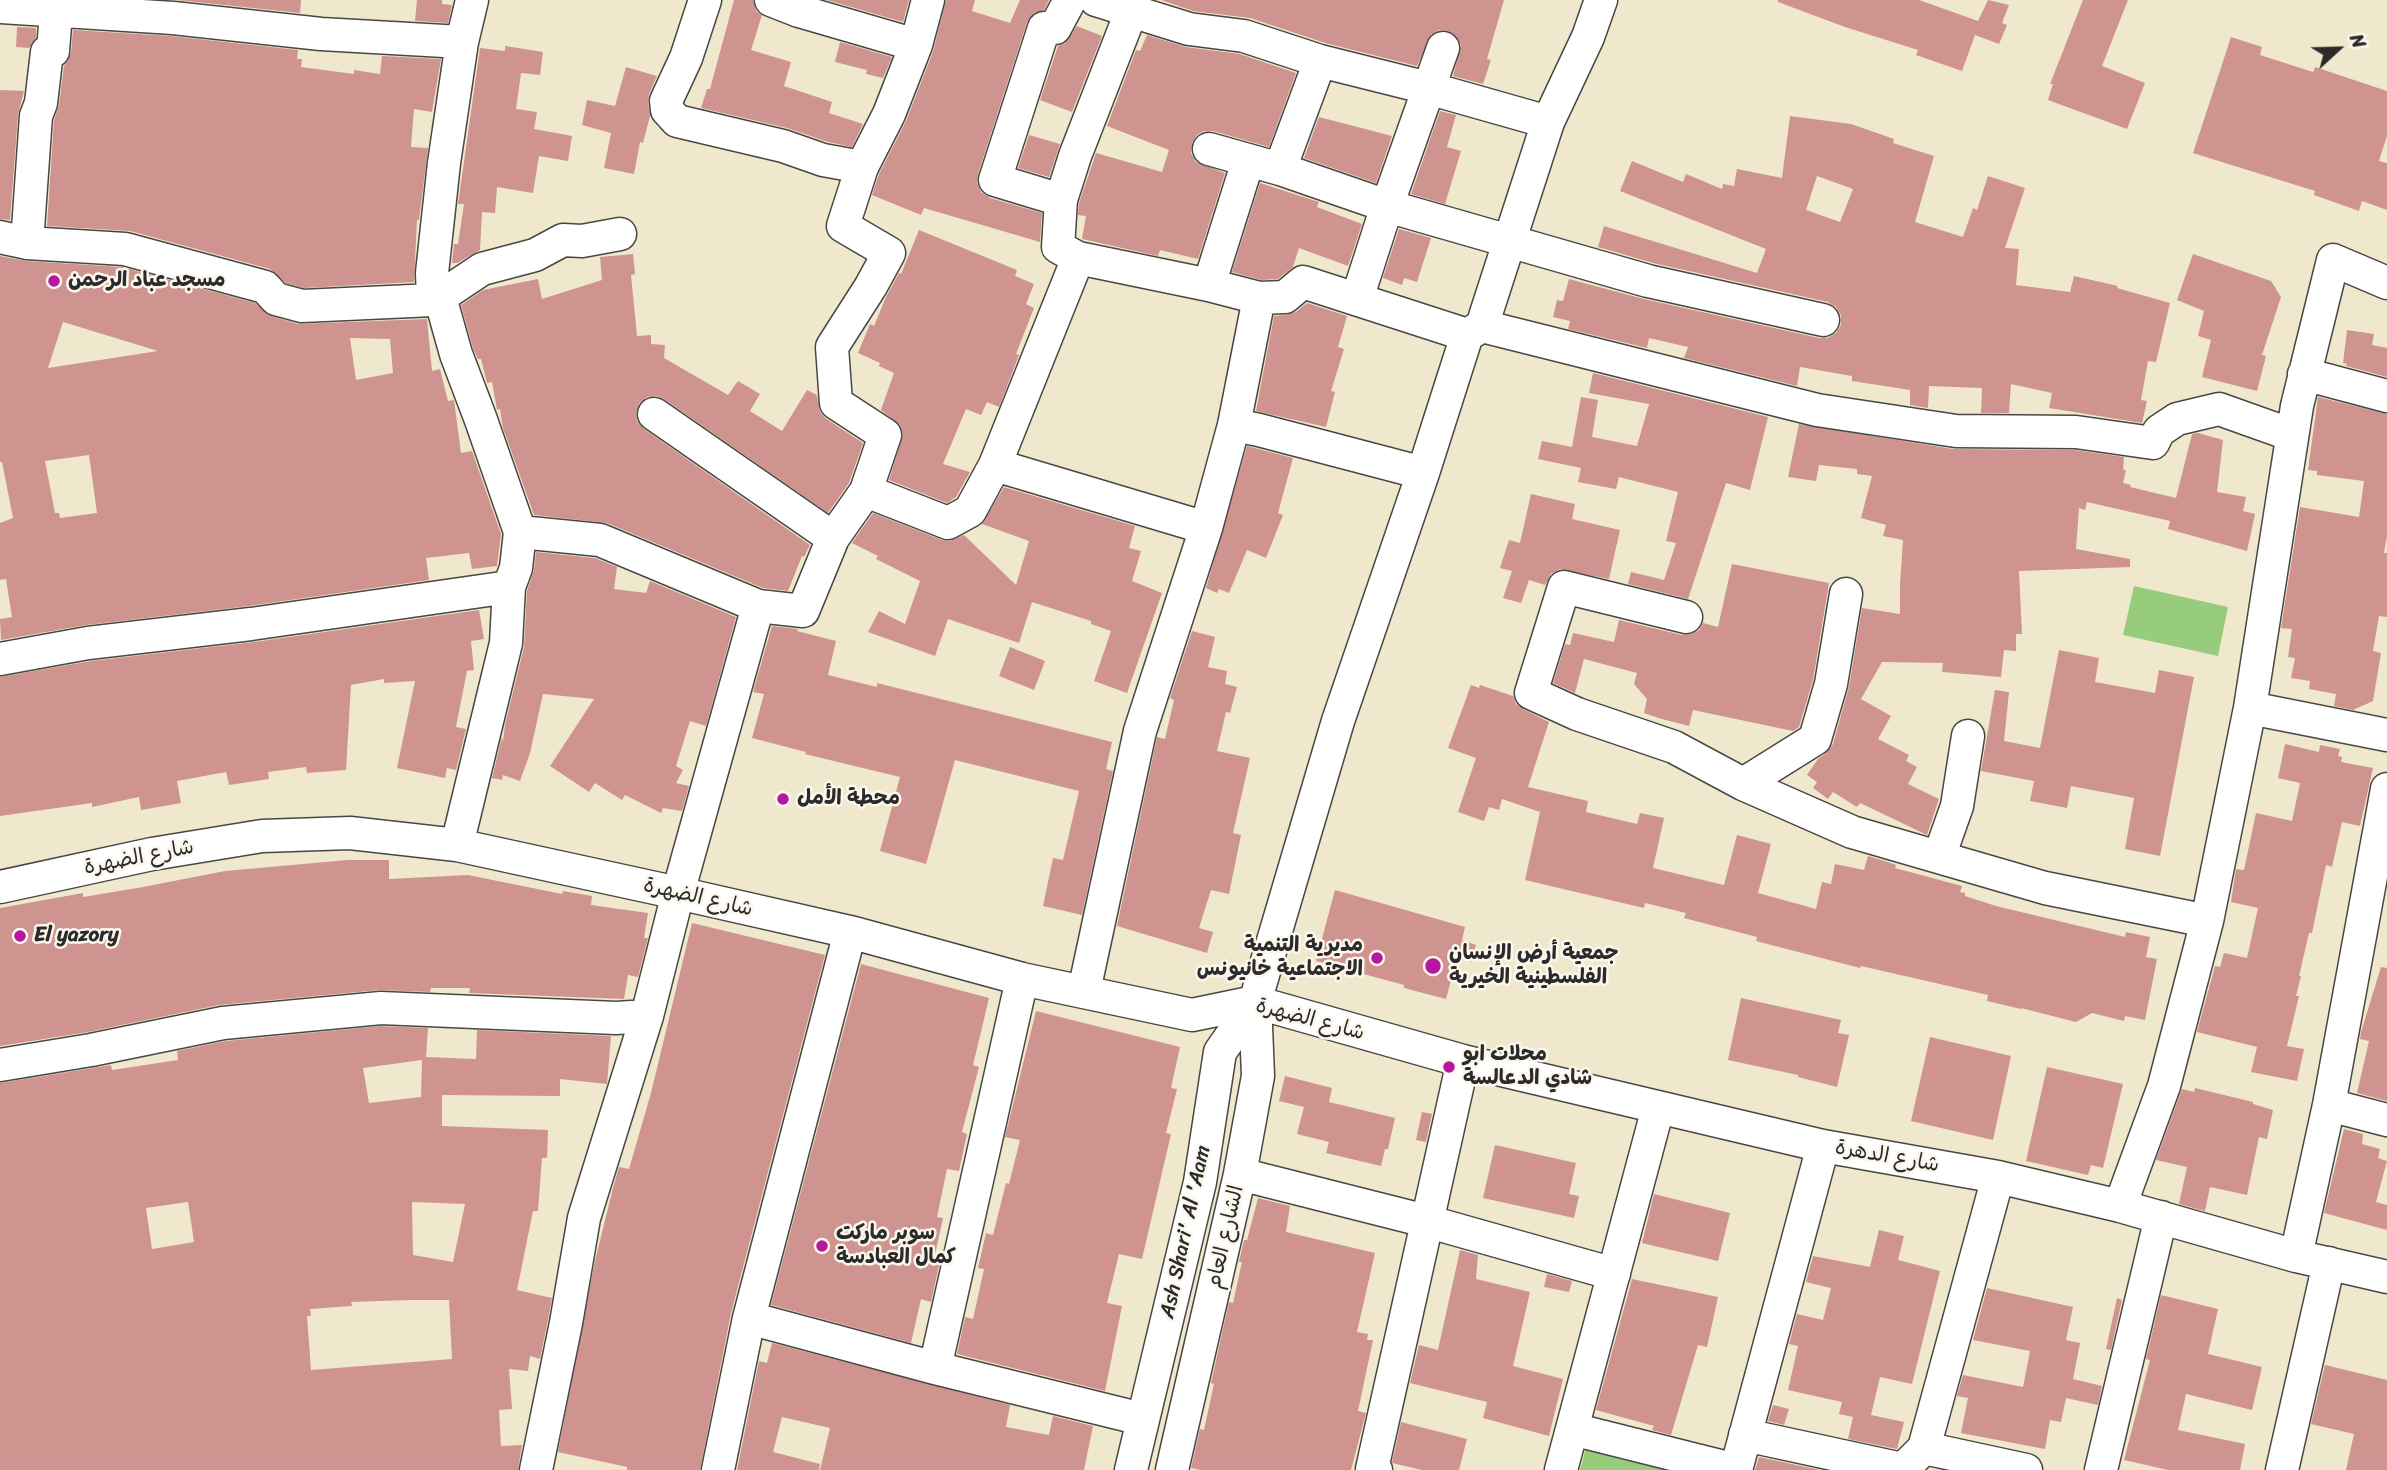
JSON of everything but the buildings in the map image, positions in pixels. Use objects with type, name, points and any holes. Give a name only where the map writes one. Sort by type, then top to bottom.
[{"type":"street","points":[[457,845],[506,643],[509,587],[516,568],[520,532],[437,298],[432,272],[461,42],[472,0]]},
{"type":"street","points":[[705,0],[686,58],[666,101],[667,110],[677,121],[783,146],[823,160],[862,167]]},
{"type":"street","points":[[771,0],[799,11],[916,45]]},
{"type":"street","points":[[520,532],[600,540],[758,606],[803,611],[833,538],[866,491],[885,435],[836,403],[832,347],[889,253],[843,226],[862,167],[890,114],[916,45],[928,0]]},
{"type":"street","points":[[1061,200],[995,180],[1044,28],[1055,29],[1070,0]]},
{"type":"street","points":[[1096,0],[1132,6],[1189,29],[1244,36],[1320,61],[1548,122]]},
{"type":"street","points":[[1255,1002],[1338,721],[1423,473],[1509,242],[1548,122],[1588,37],[1601,0]]},
{"type":"street","points":[[1132,6],[1102,91],[1078,146],[1061,200],[1058,247],[1078,258],[1259,298],[1285,297],[1303,282],[1475,330],[1817,410],[1956,431],[2076,432],[2153,443],[2159,431],[2177,419],[2218,409],[2292,435]]},
{"type":"street","points":[[0,7],[173,18],[321,34],[461,42]]},
{"type":"street","points":[[56,12],[53,51],[47,52],[41,103],[36,116],[13,240],[125,249],[265,287],[276,299],[302,306],[437,298],[482,269],[535,256],[563,240],[582,241],[620,234]]},
{"type":"street","points":[[1357,299],[1443,47]]},
{"type":"street","points":[[1280,169],[1320,61]]},
{"type":"street","points":[[1209,149],[1280,169],[1387,206],[1648,281],[1823,320]]},
{"type":"street","points":[[1209,285],[1248,161]]},
{"type":"street","points":[[866,491],[948,523],[970,511],[995,465],[1078,258]]},
{"type":"street","points":[[2120,1206],[2164,1086],[2207,921],[2250,708],[2292,435],[2304,374],[2333,260],[2387,283]]},
{"type":"street","points":[[1084,992],[1140,732],[1206,528],[1234,425],[1259,298]]},
{"type":"street","points":[[2304,374],[2387,397]]},
{"type":"street","points":[[654,414],[833,538]]},
{"type":"street","points":[[1234,425],[1423,473]]},
{"type":"street","points":[[995,465],[1206,528]]},
{"type":"street","points":[[0,659],[88,643],[251,624],[509,587]]},
{"type":"street","points":[[1686,617],[1564,587],[1531,693],[1577,714],[1674,747],[1742,784],[1852,832],[2045,888],[2207,921]]},
{"type":"street","points":[[1742,784],[1815,739],[1831,684],[1846,594]]},
{"type":"street","points":[[540,1469],[584,1218],[647,1016],[678,893],[758,606]]},
{"type":"street","points":[[2250,708],[2387,735]]},
{"type":"street","points":[[1939,857],[1957,806],[1968,736]]},
{"type":"street","points":[[2296,1255],[2329,1105],[2387,789]]},
{"type":"street","name":"شارع الضهرة","points":[[0,887],[152,854],[262,835],[350,833],[457,845],[850,932],[1022,979],[1192,1015],[1255,1002],[1387,1041]]},
{"type":"street","points":[[718,1470],[749,1318],[850,932]]},
{"type":"street","points":[[934,1368],[1022,979]]},
{"type":"street","name":"الشارع العام","points":[[1172,1470],[1240,1174],[1258,1076],[1255,1002]]},
{"type":"street","name":"Ash Shari' Al 'Aam","points":[[1131,1470],[1200,1182],[1220,1052],[1255,1002]]},
{"type":"street","points":[[0,1065],[91,1051],[223,1023],[381,1008],[616,1018],[647,1016]]},
{"type":"street","name":"شارع الدهرة","points":[[1387,1041],[1823,1146],[1998,1177],[2120,1206],[2387,1278]]},
{"type":"street","points":[[1376,1470],[1373,1469],[1463,1061]]},
{"type":"street","points":[[2329,1105],[2387,1120]]},
{"type":"street","points":[[1561,1470],[1658,1108]]},
{"type":"street","points":[[1572,1429],[1736,1470],[1823,1146]]},
{"type":"street","points":[[1240,1174],[1426,1221],[1614,1274]]},
{"type":"street","points":[[1909,1462],[1998,1177]]},
{"type":"street","points":[[2101,1470],[2161,1217]]},
{"type":"street","points":[[2282,1470],[2329,1264]]},
{"type":"street","points":[[749,1318],[934,1368],[1142,1419]]},
{"type":"street","points":[[1745,1435],[1909,1462],[2026,1470]]},
{"type":"green space","points":[[2134,586],[2228,607],[2218,656],[2123,635]]},
{"type":"green space","points":[[1591,1429],[1718,1470],[1580,1470]]},
{"type":"place","name":"مسجد عباد الرحمن","points":[[54,281]]},
{"type":"place","name":"محطة الأمل","points":[[783,799]]},
{"type":"place","name":"El yazory","points":[[20,936]]},
{"type":"place","name":"مديرية التنمية الاجتماعية خانيونس","points":[[1377,958]]},
{"type":"place","name":"جمعية أرض الإنسان الفلسطينية الخيرية","points":[[1433,966]]},
{"type":"place","name":"محلات ابو شادي الدعالسة","points":[[1449,1067]]},
{"type":"place","name":"سوبر ماركت كمال العبادسة","points":[[822,1246]]}]
